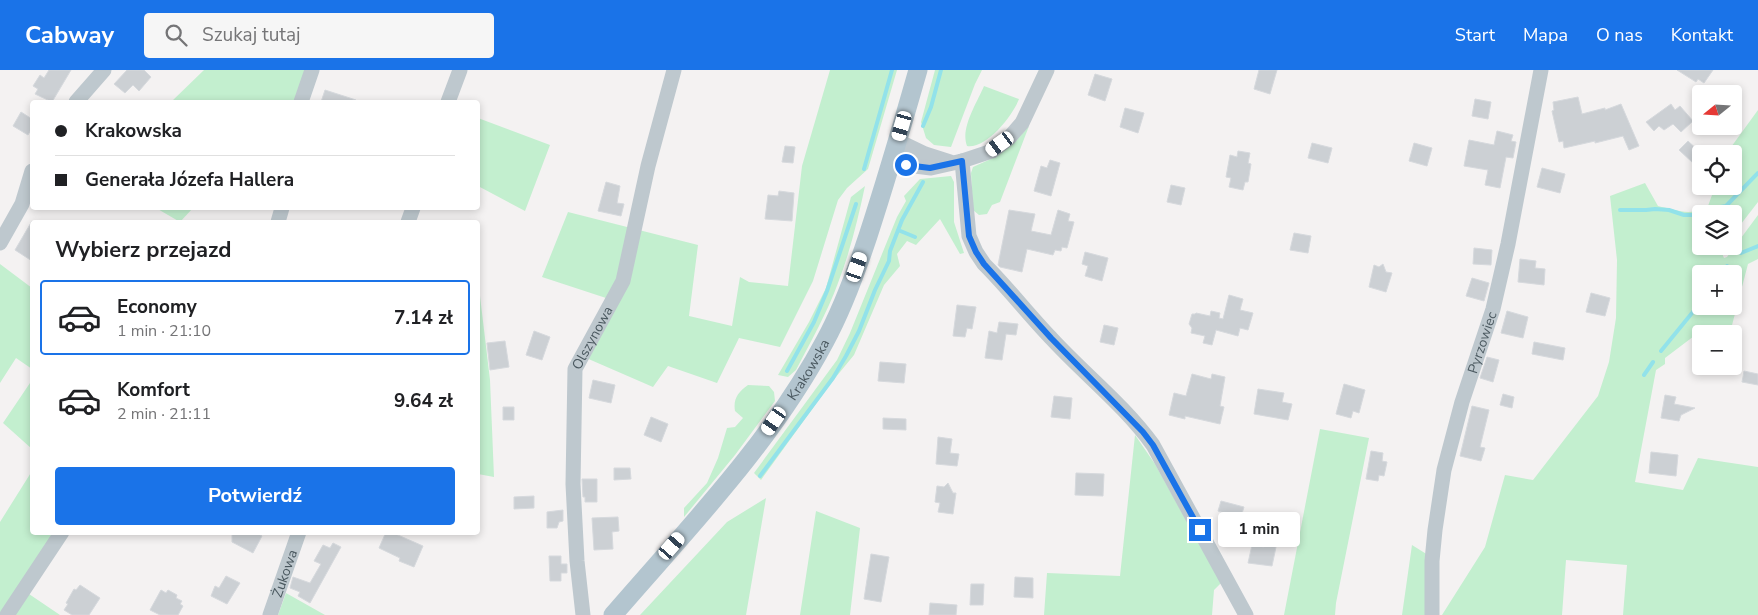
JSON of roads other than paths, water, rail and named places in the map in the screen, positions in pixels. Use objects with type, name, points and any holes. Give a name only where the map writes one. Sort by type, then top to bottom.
[{"type":"main road","name":"Krakowska","points":[[613,615],[765,435],[826,340],[857,267],[882,194],[918,70]]},
{"type":"street","points":[[78,100],[104,70]]},
{"type":"street","points":[[302,100],[312,70]]},
{"type":"street","points":[[449,100],[460,70]]},
{"type":"street","name":"Olszynowa","points":[[583,615],[573,484],[575,369],[623,281],[648,166],[674,70]]},
{"type":"street","points":[[891,163],[930,168],[992,151],[1009,138],[1022,123],[1047,70]]},
{"type":"street","name":"Pyrzowiec","points":[[1432,615],[1432,561],[1444,470],[1462,402],[1493,309],[1508,244],[1541,70]]},
{"type":"street","points":[[898,141],[925,154],[957,162]]},
{"type":"street","points":[[957,162],[969,236],[976,252],[984,264],[1051,338],[1143,432],[1153,445],[1246,615]]},
{"type":"street","points":[[0,244],[22,204],[30,178]]},
{"type":"street","points":[[7,615],[60,535]]},
{"type":"street","name":"Żukowa","points":[[270,615],[299,535]]},
{"type":"waterway","points":[[864,169],[892,70]]},
{"type":"waterway","points":[[923,126],[931,107],[941,70]]},
{"type":"waterway","points":[[1727,205],[1758,173]]},
{"type":"waterway","points":[[760,476],[833,378],[846,356],[859,331],[889,261],[890,251],[902,220],[923,182]]},
{"type":"waterway","points":[[787,371],[814,322],[827,291],[856,204]]},
{"type":"waterway","points":[[1620,210],[1655,209],[1692,215]]},
{"type":"waterway","points":[[898,230],[915,237]]},
{"type":"waterway","points":[[1742,253],[1758,246]]},
{"type":"waterway","points":[[1661,351],[1692,313]]},
{"type":"waterway","points":[[1644,375],[1653,362]]}]
